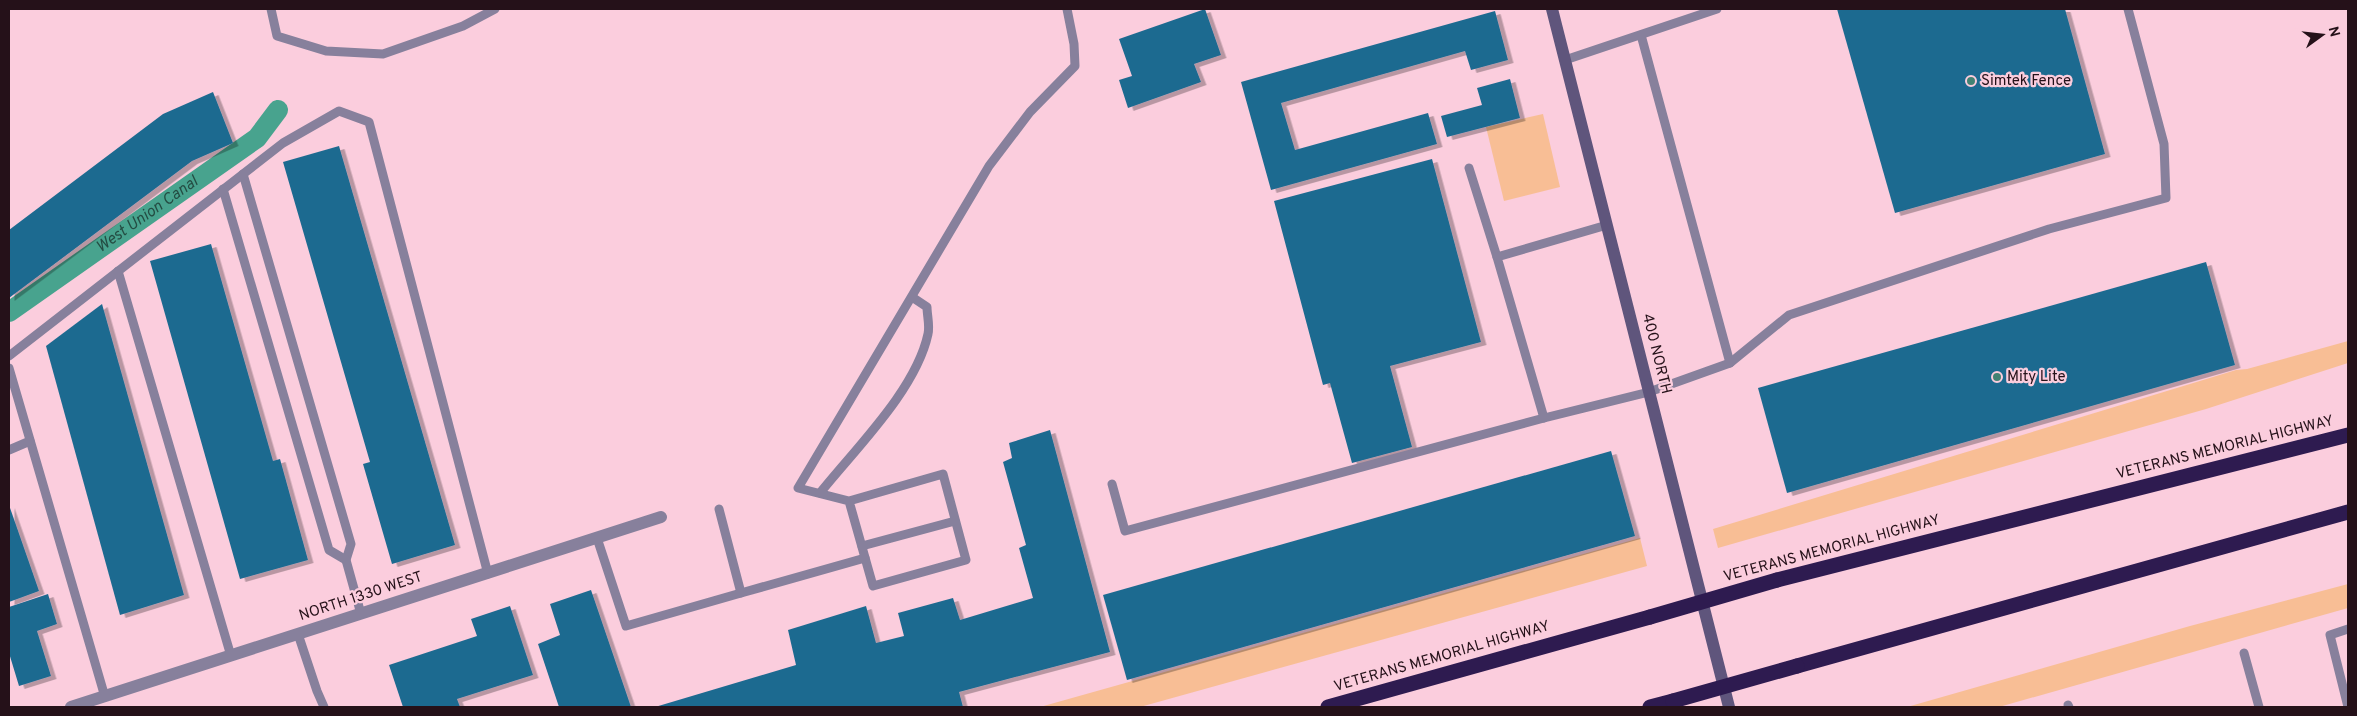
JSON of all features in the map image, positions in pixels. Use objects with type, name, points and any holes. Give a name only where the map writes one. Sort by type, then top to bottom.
[{"type":"highway","name":"VETERANS MEMORIAL HIGHWAY","points":[[1328,707],[1777,580],[2348,435]]},
{"type":"highway","points":[[1650,707],[2348,512]]},
{"type":"main road","name":"400 NORTH","points":[[1552,9],[1729,707]]},
{"type":"street","name":"NORTH 1330 WEST","points":[[72,707],[662,517]]},
{"type":"lane","points":[[271,9],[277,36],[326,52],[383,54],[463,26],[495,9]]},
{"type":"lane","points":[[849,501],[872,586],[966,560],[943,474],[849,501],[798,488],[989,166],[1030,112],[1075,66],[1074,44],[1067,9]]},
{"type":"lane","points":[[1564,60],[1717,9]]},
{"type":"lane","points":[[1112,484],[1124,530],[1544,418],[1649,392],[1730,363],[1789,316],[2049,229],[2166,198],[2164,144],[2128,9]]},
{"type":"lane","points":[[1641,35],[1730,363]]},
{"type":"lane","points":[[9,356],[283,143],[339,111],[369,122],[488,574]]},
{"type":"lane","points":[[1469,168],[1544,418]]},
{"type":"lane","points":[[243,174],[351,544],[346,560],[361,614]]},
{"type":"lane","points":[[224,189],[329,550],[346,560]]},
{"type":"lane","points":[[1496,257],[1607,225]]},
{"type":"lane","points":[[118,271],[231,656]]},
{"type":"lane","points":[[820,493],[880,421],[914,373],[928,333],[927,307],[912,296]]},
{"type":"lane","points":[[9,368],[105,696]]},
{"type":"lane","points":[[9,450],[30,441]]},
{"type":"lane","points":[[719,508],[741,593]]},
{"type":"lane","points":[[862,546],[955,521]]},
{"type":"lane","points":[[597,538],[626,626],[865,558]]},
{"type":"lane","points":[[2348,629],[2330,635],[2348,707]]},
{"type":"lane","points":[[298,634],[316,691],[324,707]]},
{"type":"lane","points":[[2244,653],[2259,707]]},
{"type":"shaded area","points":[[1543,114],[1560,187],[1504,201],[1486,127]]},
{"type":"shaded area","points":[[2348,341],[2348,363],[2206,409],[1718,548],[1713,529],[2236,370],[2247,369]]},
{"type":"shaded area","points":[[1640,538],[1647,566],[1140,707],[1040,707]]},
{"type":"shaded area","points":[[2348,584],[2348,608],[1999,707],[1907,707],[2190,626]]},
{"type":"building","points":[[1205,9],[1221,55],[1194,64],[1201,82],[1128,108],[1119,80],[1132,76],[1119,39]]},
{"type":"building","name":"Simtek Fence","points":[[1837,9],[2065,9],[2105,154],[1895,213]]},
{"type":"building","points":[[1495,11],[1508,60],[1471,70],[1465,51],[1281,103],[1295,150],[1428,113],[1437,144],[1271,190],[1241,82]]},
{"type":"building","points":[[1510,79],[1520,118],[1447,137],[1441,116],[1482,105],[1477,88]]},
{"type":"building","points":[[213,92],[233,143],[192,161],[9,298],[9,230],[163,114]]},
{"type":"building","points":[[339,146],[455,545],[392,564],[363,464],[370,462],[283,162]]},
{"type":"building","points":[[1432,159],[1481,342],[1390,366],[1412,447],[1352,463],[1330,383],[1323,385],[1274,201]]},
{"type":"building","points":[[211,244],[273,461],[280,459],[308,560],[240,579],[150,261]]},
{"type":"building","name":"Mity Lite","points":[[2206,262],[2235,365],[1787,493],[1758,388]]},
{"type":"building","points":[[102,304],[184,595],[120,615],[46,346]]},
{"type":"building","points":[[1050,430],[1110,652],[959,692],[963,707],[655,707],[796,665],[788,630],[866,606],[876,643],[904,636],[898,613],[953,598],[960,620],[1033,598],[1019,548],[1026,545],[1003,462],[1012,458],[1009,443]]},
{"type":"building","points":[[1611,451],[1635,536],[1127,680],[1103,595]]},
{"type":"building","points":[[9,505],[39,591],[9,602]]},
{"type":"building","points":[[591,590],[631,707],[559,707],[538,644],[560,635],[550,604]]},
{"type":"building","points":[[48,594],[57,624],[37,631],[51,676],[19,686],[9,653],[9,607]]},
{"type":"building","points":[[510,606],[533,675],[457,699],[460,707],[403,707],[389,665],[477,636],[471,619]]},
{"type":"waterway","name":"West Union Canal","points":[[9,312],[257,138],[278,110]]},
{"type":"place","name":"Simtek Fence","points":[[1971,81]]},
{"type":"place","name":"Mity Lite","points":[[1997,377]]}]
